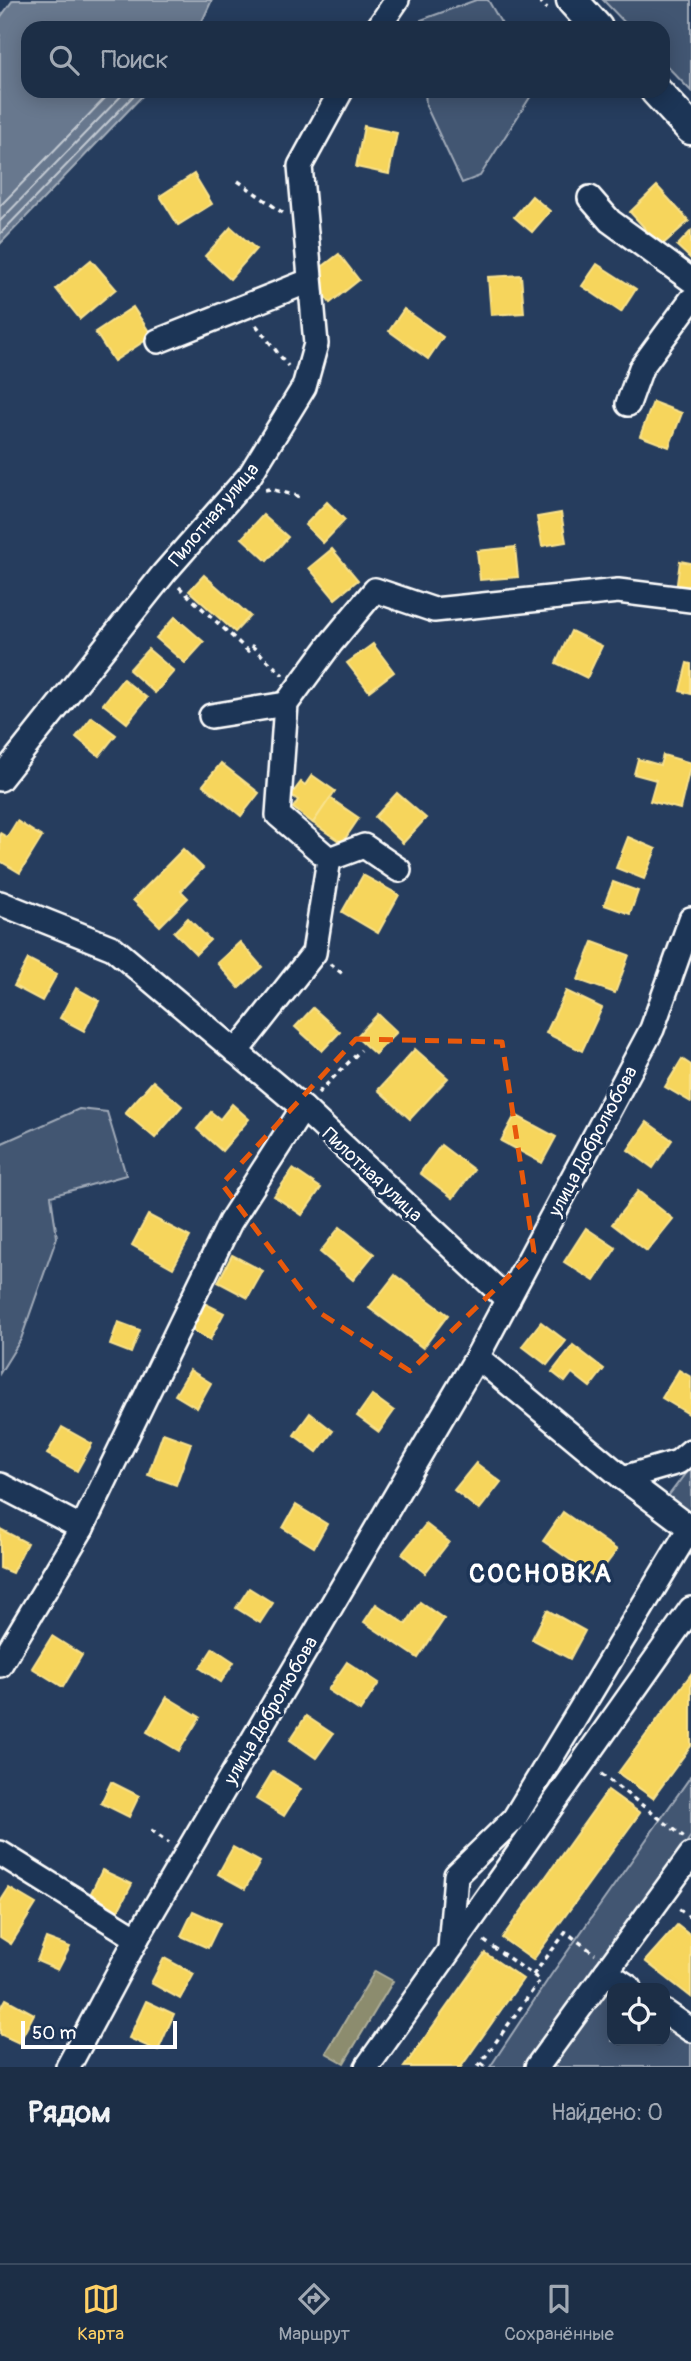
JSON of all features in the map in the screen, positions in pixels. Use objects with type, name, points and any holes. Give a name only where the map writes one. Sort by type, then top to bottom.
[{"type":"main road","points":[[572,0],[591,21]]},
{"type":"main road","points":[[662,98],[691,129]]},
{"type":"street","points":[[383,21],[397,0]]},
{"type":"street","name":"Пилотная улица","points":[[0,779],[164,573],[250,475],[304,387],[316,344],[300,166],[337,98]]},
{"type":"street","points":[[590,198],[610,221],[691,280]]},
{"type":"street","points":[[158,341],[309,281]]},
{"type":"street","points":[[628,404],[641,368],[691,300]]},
{"type":"street","points":[[329,859],[278,815],[292,696],[375,590],[434,610],[618,591],[691,600]]},
{"type":"street","points":[[211,716],[292,696]]},
{"type":"street","points":[[329,859],[364,846],[399,870]]},
{"type":"street","points":[[236,1052],[314,953],[329,859]]},
{"type":"street","name":"Пилотная улица","points":[[0,904],[113,948],[303,1108],[508,1300]]},
{"type":"street","name":"улица Добролюбова","points":[[68,2067],[137,1938],[508,1300],[652,1030],[691,919]]},
{"type":"street","points":[[0,1665],[82,1528],[230,1222],[303,1108]]},
{"type":"street","points":[[449,1949],[456,1875],[514,1819],[691,1528],[622,1478],[477,1357]]},
{"type":"street","points":[[622,1478],[678,1462],[691,1451]]},
{"type":"street","points":[[0,1485],[82,1528]]},
{"type":"street","points":[[368,2067],[464,1927],[691,1609]]},
{"type":"street","points":[[0,1853],[137,1938]]},
{"type":"street","points":[[537,2067],[691,1855]]},
{"type":"street","points":[[609,1968],[625,1983]]},
{"type":"street","points":[[670,2015],[691,2030]]},
{"type":"path","points":[[238,181],[282,213],[303,201]]},
{"type":"path","points":[[243,307],[304,387]]},
{"type":"path","points":[[164,573],[248,651],[252,646],[292,696]]},
{"type":"path","points":[[303,1108],[361,1050]]},
{"type":"path","points":[[607,1778],[691,1843]]},
{"type":"path","points":[[464,1927],[540,1980],[479,2065],[486,2067]]},
{"type":"path","points":[[533,1975],[566,1933],[609,1968]]},
{"type":"highlighted area","points":[[356,1039],[502,1042],[534,1252],[410,1371],[317,1311],[222,1184]]},
{"type":"shaded area","points":[[476,0],[488,0],[500,21],[421,21]]},
{"type":"shaded area","points":[[603,0],[691,0],[691,91],[670,69],[670,21],[623,21]]},
{"type":"shaded area","points":[[425,98],[530,98],[480,176],[462,183],[426,106]]},
{"type":"shaded area","points":[[79,1109],[107,1112],[126,1175],[51,1196],[57,1237],[21,1339],[0,1373],[0,1144]]},
{"type":"shaded area","points":[[691,1466],[691,1515],[666,1499]]},
{"type":"shaded area","points":[[691,1776],[691,1836],[597,1972],[607,1983],[607,2046],[670,2046],[670,2024],[691,2039],[691,2067],[490,2067]]},
{"type":"water","points":[[13,0],[212,0],[202,21],[21,21],[21,98],[140,98],[0,244],[0,18]]},
{"type":"building: Жильё","points":[[364,126],[397,133],[389,174],[356,167]]},
{"type":"building: Жильё","points":[[194,174],[212,204],[178,225],[160,196]]},
{"type":"building: Жильё","points":[[657,186],[689,221],[661,246],[630,212]]},
{"type":"building: Жильё","points":[[532,196],[550,211],[532,232],[514,217]]},
{"type":"building: Жильё","points":[[231,227],[256,249],[230,279],[205,256]]},
{"type":"building: Жильё","points":[[691,231],[691,259],[677,246]]},
{"type":"building: Жильё","points":[[339,254],[359,280],[330,303],[310,276]]},
{"type":"building: Жильё","points":[[91,260],[116,289],[80,319],[56,289]]},
{"type":"building: Жильё","points":[[597,264],[636,289],[621,312],[582,286]]},
{"type":"building: Жильё","points":[[521,275],[524,313],[491,315],[488,277]]},
{"type":"building: Жильё","points":[[133,307],[152,336],[114,361],[95,332]]},
{"type":"building: Жильё","points":[[404,309],[443,337],[428,359],[389,331]]},
{"type":"building: Жильё","points":[[653,402],[682,413],[669,447],[640,436]]},
{"type":"building: Жильё","points":[[327,502],[345,520],[323,543],[305,525]]},
{"type":"building: Жильё","points":[[561,513],[566,542],[542,546],[537,517]]},
{"type":"building: Жильё","points":[[263,515],[288,537],[267,561],[242,538]]},
{"type":"building: Жильё","points":[[515,547],[518,577],[480,580],[477,551]]},
{"type":"building: Жильё","points":[[332,549],[358,580],[335,599],[309,568]]},
{"type":"building: Жильё","points":[[680,561],[691,563],[691,594],[676,591]]},
{"type":"building: Жильё","points":[[204,575],[250,616],[235,632],[189,591]]},
{"type":"building: Жильё","points":[[175,617],[204,642],[185,663],[156,638]]},
{"type":"building: Жильё","points":[[571,631],[602,646],[587,678],[556,663]]},
{"type":"building: Жильё","points":[[373,644],[394,672],[369,691],[347,663]]},
{"type":"building: Жильё","points":[[148,649],[174,671],[155,693],[129,670]]},
{"type":"building: Жильё","points":[[687,663],[691,664],[691,694],[680,691]]},
{"type":"building: Жильё","points":[[123,679],[147,698],[127,723],[103,704]]},
{"type":"building: Жильё","points":[[92,717],[116,735],[99,756],[76,737]]},
{"type":"building: Жильё","points":[[663,755],[691,763],[680,809],[650,801],[656,780],[634,774],[638,759],[660,765]]},
{"type":"building: Жильё","points":[[221,763],[259,793],[241,816],[203,785]]},
{"type":"building: Жильё","points":[[312,775],[335,791],[313,823],[293,808],[298,800],[291,795],[301,782],[305,785]]},
{"type":"building: Жильё","points":[[397,793],[426,818],[403,843],[375,817]]},
{"type":"building: Жильё","points":[[330,798],[359,818],[342,843],[313,823]]},
{"type":"building: Жильё","points":[[17,821],[42,837],[20,873],[0,861],[0,833],[7,837]]},
{"type":"building: Жильё","points":[[628,837],[656,849],[644,879],[616,868]]},
{"type":"building: Жильё","points":[[183,849],[203,868],[181,891],[188,898],[160,926],[133,900]]},
{"type":"building: Жильё","points":[[363,875],[399,895],[378,933],[342,912]]},
{"type":"building: Жильё","points":[[613,882],[638,891],[630,914],[604,905]]},
{"type":"building: Жильё","points":[[188,918],[210,940],[196,954],[174,932]]},
{"type":"building: Жильё","points":[[240,942],[262,967],[239,988],[217,963]]},
{"type":"building: Жильё","points":[[593,942],[629,955],[615,993],[578,980]]},
{"type":"building: Жильё","points":[[28,959],[57,974],[42,1001],[14,986]]},
{"type":"building: Жильё","points":[[76,988],[99,1001],[84,1031],[60,1018]]},
{"type":"building: Жильё","points":[[566,991],[602,1008],[582,1051],[546,1033]]},
{"type":"building: Жильё","points":[[313,1008],[340,1032],[322,1051],[295,1027]]},
{"type":"building: Жильё","points":[[378,1014],[397,1032],[375,1054],[356,1037]]},
{"type":"building: Жильё","points":[[415,1049],[448,1078],[410,1119],[378,1090]]},
{"type":"building: Жильё","points":[[682,1059],[691,1065],[691,1102],[665,1087]]},
{"type":"building: Жильё","points":[[153,1081],[182,1106],[155,1138],[125,1113]]},
{"type":"building: Жильё","points":[[232,1104],[249,1119],[222,1151],[197,1129],[211,1112],[220,1119]]},
{"type":"building: Жильё","points":[[515,1115],[556,1137],[542,1163],[501,1141]]},
{"type":"building: Жильё","points":[[647,1122],[672,1140],[653,1168],[628,1150]]},
{"type":"building: Жильё","points":[[441,1145],[474,1170],[453,1198],[420,1173]]},
{"type":"building: Жильё","points":[[293,1169],[321,1188],[302,1215],[274,1196]]},
{"type":"building: Жильё","points":[[638,1191],[673,1219],[647,1251],[612,1224]]},
{"type":"building: Жильё","points":[[148,1215],[190,1237],[173,1268],[132,1245]]},
{"type":"building: Жильё","points":[[340,1227],[374,1254],[353,1280],[320,1252]]},
{"type":"building: Жильё","points":[[586,1228],[616,1248],[594,1281],[564,1262]]},
{"type":"building: Жильё","points":[[232,1255],[263,1271],[248,1298],[218,1282]]},
{"type":"building: Жильё","points":[[395,1275],[448,1315],[423,1348],[369,1308]]},
{"type":"building: Жильё","points":[[202,1302],[224,1313],[210,1340],[188,1328]]},
{"type":"building: Жильё","points":[[118,1322],[140,1330],[131,1353],[110,1345]]},
{"type":"building: Жильё","points":[[541,1322],[566,1341],[547,1365],[522,1346]]},
{"type":"building: Жильё","points":[[573,1345],[604,1369],[590,1387],[572,1373],[565,1382],[552,1372]]},
{"type":"building: Жильё","points":[[190,1370],[211,1383],[197,1408],[175,1395]]},
{"type":"building: Жильё","points":[[679,1370],[691,1377],[689,1414],[662,1398]]},
{"type":"building: Жильё","points":[[372,1395],[394,1411],[379,1432],[357,1416]]},
{"type":"building: Жильё","points":[[310,1413],[333,1431],[317,1452],[294,1435]]},
{"type":"building: Жильё","points":[[62,1427],[92,1444],[77,1471],[47,1454]]},
{"type":"building: Жильё","points":[[163,1433],[191,1443],[176,1485],[148,1475]]},
{"type":"building: Жильё","points":[[476,1463],[501,1482],[479,1510],[454,1490]]},
{"type":"building: Жильё","points":[[296,1505],[327,1524],[314,1547],[283,1528]]},
{"type":"building: Жильё","points":[[563,1512],[617,1550],[596,1578],[543,1541]]},
{"type":"building: Жильё","points":[[426,1524],[449,1542],[425,1573],[402,1554]]},
{"type":"building: Жильё","points":[[0,1529],[27,1543],[12,1573],[0,1568]]},
{"type":"building: Жильё","points":[[249,1588],[273,1603],[260,1623],[236,1608]]},
{"type":"building: Жильё","points":[[420,1602],[444,1619],[418,1658],[364,1622],[376,1604],[406,1624]]},
{"type":"building: Жильё","points":[[547,1610],[585,1631],[570,1659],[532,1639]]},
{"type":"building: Жильё","points":[[52,1636],[82,1655],[63,1687],[32,1668]]},
{"type":"building: Жильё","points":[[213,1648],[234,1662],[221,1682],[200,1668]]},
{"type":"building: Жильё","points":[[347,1662],[379,1683],[360,1711],[328,1690]]},
{"type":"building: Жильё","points":[[691,1674],[691,1746],[653,1798],[618,1773]]},
{"type":"building: Жильё","points":[[167,1697],[200,1717],[179,1751],[147,1732]]},
{"type":"building: Жильё","points":[[306,1716],[333,1734],[316,1758],[290,1740]]},
{"type":"building: Жильё","points":[[273,1771],[301,1789],[284,1816],[256,1799]]},
{"type":"building: Жильё","points":[[111,1782],[139,1796],[129,1817],[101,1803]]},
{"type":"building: Жильё","points":[[608,1790],[640,1813],[533,1960],[502,1938]]},
{"type":"building: Жильё","points":[[233,1847],[260,1862],[245,1889],[218,1874]]},
{"type":"building: Жильё","points":[[102,1870],[132,1884],[117,1913],[88,1899]]},
{"type":"building: Жильё","points":[[9,1888],[36,1904],[11,1944],[0,1937],[0,1902]]},
{"type":"building: Жильё","points":[[193,1911],[220,1923],[208,1948],[181,1936]]},
{"type":"building: Жильё","points":[[677,1925],[691,1936],[691,1997],[645,1961]]},
{"type":"building: Жильё","points":[[46,1938],[70,1947],[58,1970],[37,1961]]},
{"type":"building: Жильё","points":[[485,1953],[523,1979],[461,2067],[404,2067]]},
{"type":"building: Жильё","points":[[164,1958],[194,1974],[180,1999],[151,1983]]},
{"type":"building: Жильё","points":[[6,1999],[34,2014],[19,2043],[0,2034],[0,2010]]},
{"type":"building: Жильё","points":[[146,2001],[174,2014],[158,2051],[129,2038]]},
{"type":"building: Промзона","points":[[375,1971],[393,1981],[344,2063],[326,2053]]},
{"type":"district","name":"СОСНОВКА","points":[[541,1573]]}]
